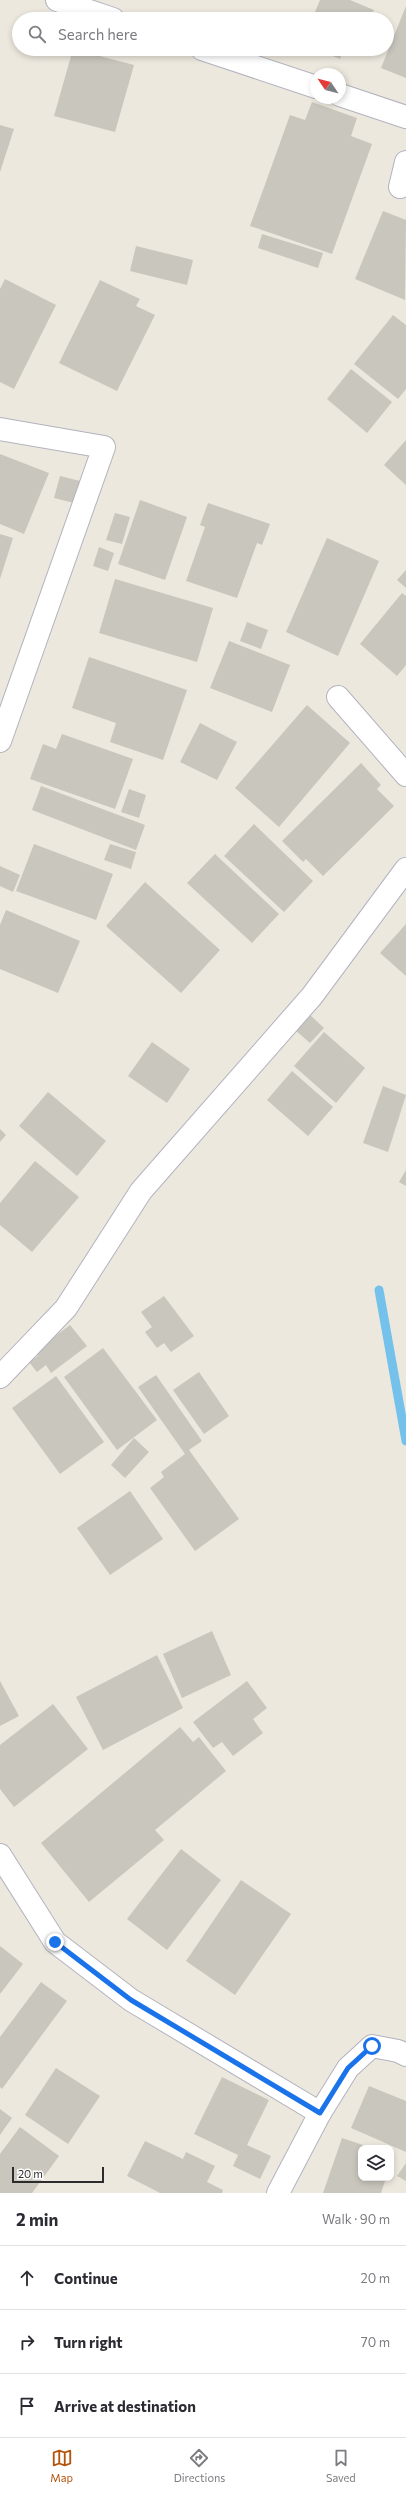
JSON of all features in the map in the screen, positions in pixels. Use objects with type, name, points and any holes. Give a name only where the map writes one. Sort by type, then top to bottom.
[{"type":"street","points":[[57,0],[92,12]]},
{"type":"street","points":[[223,56],[310,85]]},
{"type":"street","points":[[346,97],[406,117]]},
{"type":"street","points":[[400,187],[406,162]]},
{"type":"street","points":[[0,429],[104,447],[0,742]]},
{"type":"street","points":[[338,697],[406,775]]},
{"type":"street","points":[[0,1376],[66,1308],[141,1190],[312,996],[406,868]]},
{"type":"street","points":[[0,1855],[55,1942],[131,2000],[320,2113]]},
{"type":"street","points":[[278,2193],[320,2113],[348,2068],[372,2046],[406,2055]]},
{"type":"building","points":[[320,0],[350,0],[374,10],[373,12],[315,12]]},
{"type":"building","points":[[406,6],[406,78],[381,68],[386,56],[394,56],[394,36]]},
{"type":"building","points":[[71,56],[100,56],[134,65],[115,132],[54,116]]},
{"type":"building","points":[[333,56],[341,56],[340,59]]},
{"type":"building","points":[[311,104],[318,104],[357,118],[351,136],[372,144],[332,254],[250,226],[290,115],[305,120]]},
{"type":"building","points":[[0,125],[14,129],[0,172]]},
{"type":"building","points":[[383,211],[406,220],[405,300],[355,279]]},
{"type":"building","points":[[262,234],[323,253],[318,268],[258,248]]},
{"type":"building","points":[[136,246],[193,260],[187,285],[130,271]]},
{"type":"building","points":[[5,279],[56,305],[14,389],[0,382],[0,289]]},
{"type":"building","points":[[100,280],[140,299],[136,306],[155,315],[117,391],[59,363]]},
{"type":"building","points":[[393,315],[406,325],[406,389],[398,399],[354,364]]},
{"type":"building","points":[[351,369],[392,402],[367,433],[327,399]]},
{"type":"building","points":[[406,440],[406,485],[384,465]]},
{"type":"building","points":[[0,454],[49,473],[24,534],[0,524]]},
{"type":"building","points":[[60,476],[80,481],[74,503],[54,498]]},
{"type":"building","points":[[140,500],[187,517],[165,580],[118,564]]},
{"type":"building","points":[[208,503],[270,524],[262,545],[257,543],[237,598],[186,581],[205,527],[200,525]]},
{"type":"building","points":[[115,513],[130,517],[122,544],[106,540]]},
{"type":"building","points":[[0,534],[13,538],[0,579]]},
{"type":"building","points":[[327,538],[379,561],[338,656],[286,632]]},
{"type":"building","points":[[99,547],[114,553],[108,571],[93,566]]},
{"type":"building","points":[[406,570],[406,588],[397,580]]},
{"type":"building","points":[[115,579],[213,608],[197,662],[99,633]]},
{"type":"building","points":[[402,593],[406,596],[406,665],[397,676],[360,644]]},
{"type":"building","points":[[247,622],[268,630],[261,649],[240,641]]},
{"type":"building","points":[[229,641],[290,665],[272,712],[210,688]]},
{"type":"building","points":[[89,657],[187,690],[163,760],[110,742],[116,723],[72,708]]},
{"type":"building","points":[[307,705],[350,743],[279,827],[235,788]]},
{"type":"building","points":[[200,723],[237,742],[217,780],[180,762]]},
{"type":"building","points":[[62,734],[133,759],[115,809],[30,779],[43,744],[56,749]]},
{"type":"building","points":[[361,763],[381,785],[377,789],[394,806],[323,876],[306,859],[303,862],[282,841]]},
{"type":"building","points":[[41,786],[145,825],[136,850],[32,810]]},
{"type":"building","points":[[129,789],[146,795],[139,818],[121,812]]},
{"type":"building","points":[[254,824],[313,881],[284,912],[224,856]]},
{"type":"building","points":[[34,844],[113,874],[96,920],[16,891]]},
{"type":"building","points":[[110,844],[136,852],[131,869],[104,860]]},
{"type":"building","points":[[215,854],[279,914],[252,943],[187,883]]},
{"type":"building","points":[[0,866],[20,875],[13,892],[0,886]]},
{"type":"building","points":[[145,882],[220,950],[181,993],[106,926]]},
{"type":"building","points":[[6,910],[80,941],[58,993],[0,969],[0,925]]},
{"type":"building","points":[[406,924],[406,976],[380,953]]},
{"type":"building","points":[[308,1013],[324,1028],[310,1043],[294,1029]]},
{"type":"building","points":[[324,1032],[365,1068],[336,1103],[294,1066]]},
{"type":"building","points":[[152,1042],[190,1069],[167,1103],[128,1076]]},
{"type":"building","points":[[292,1071],[333,1107],[308,1136],[267,1100]]},
{"type":"building","points":[[383,1086],[406,1095],[388,1152],[363,1143]]},
{"type":"building","points":[[48,1092],[106,1141],[77,1176],[19,1126]]},
{"type":"building","points":[[0,1129],[6,1135],[0,1142]]},
{"type":"building","points":[[35,1161],[79,1197],[32,1252],[0,1225],[0,1203]]},
{"type":"building","points":[[406,1170],[406,1186],[399,1182]]},
{"type":"building","points":[[164,1296],[194,1336],[171,1352],[164,1343],[157,1348],[145,1332],[152,1327],[141,1312]]},
{"type":"building","points":[[70,1325],[87,1346],[51,1373],[46,1365],[37,1372],[29,1362],[38,1356],[35,1351]]},
{"type":"building","points":[[103,1348],[157,1420],[117,1450],[64,1377]]},
{"type":"building","points":[[199,1372],[229,1416],[204,1434],[173,1390]]},
{"type":"building","points":[[156,1375],[202,1441],[189,1450],[239,1519],[195,1551],[150,1488],[164,1477],[161,1472],[185,1454],[138,1387]]},
{"type":"building","points":[[56,1376],[104,1442],[60,1474],[12,1408]]},
{"type":"building","points":[[134,1438],[149,1452],[125,1478],[111,1465]]},
{"type":"building","points":[[130,1491],[163,1539],[110,1575],[77,1528]]},
{"type":"building","points":[[212,1631],[231,1675],[182,1698],[163,1654]]},
{"type":"building","points":[[157,1655],[183,1708],[103,1750],[76,1697]]},
{"type":"building","points":[[0,1681],[19,1716],[0,1726]]},
{"type":"building","points":[[247,1681],[267,1708],[253,1719],[263,1733],[233,1756],[222,1742],[213,1748],[193,1722]]},
{"type":"building","points":[[53,1704],[88,1749],[14,1807],[0,1789],[0,1745]]},
{"type":"building","points":[[180,1727],[193,1742],[199,1737],[226,1771],[155,1830],[164,1840],[89,1902],[41,1843]]},
{"type":"building","points":[[181,1849],[221,1880],[167,1950],[127,1919]]},
{"type":"building","points":[[241,1880],[291,1914],[235,1995],[186,1961]]},
{"type":"building","points":[[0,1946],[23,1964],[0,1994]]},
{"type":"building","points":[[41,1982],[67,2001],[2,2089],[0,2087],[0,2037]]},
{"type":"building","points":[[56,2068],[100,2096],[68,2144],[25,2115]]},
{"type":"building","points":[[222,2077],[269,2100],[247,2145],[271,2156],[260,2179],[233,2166],[238,2155],[194,2134]]},
{"type":"building","points":[[369,2086],[406,2101],[406,2152],[394,2147],[394,2145],[390,2145],[351,2128]]},
{"type":"building","points":[[0,2109],[12,2118],[0,2135]]},
{"type":"building","points":[[20,2127],[59,2156],[32,2193],[0,2193],[0,2154]]},
{"type":"building","points":[[342,2138],[363,2145],[358,2145],[358,2181],[385,2181],[381,2193],[323,2193]]},
{"type":"building","points":[[145,2141],[183,2159],[186,2152],[215,2166],[207,2182],[223,2190],[222,2193],[160,2193],[127,2176]]},
{"type":"building","points":[[406,2163],[406,2181],[397,2176]]},
{"type":"waterway","points":[[379,1290],[406,1441]]},
{"type":"route","points":[[55,1942],[131,2000],[320,2113],[348,2068],[372,2046]]}]
